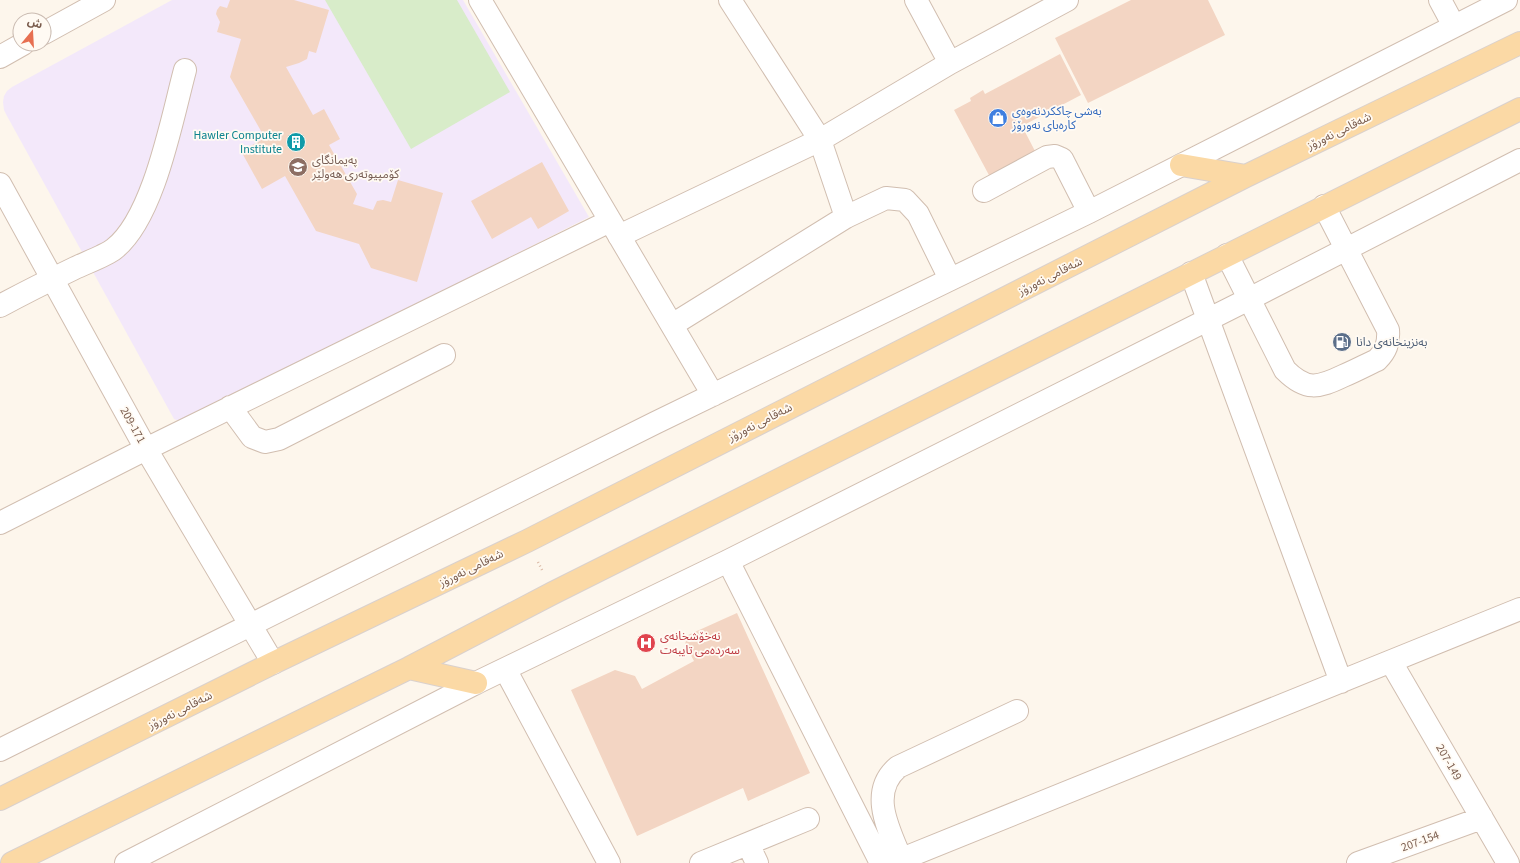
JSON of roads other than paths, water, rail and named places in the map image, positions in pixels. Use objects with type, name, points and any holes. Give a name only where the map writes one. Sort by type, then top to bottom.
[{"type":"main road","name":"شەقامی نەورۆز","points":[[0,800],[273,663],[527,541],[1246,176],[1520,43]]},
{"type":"main road","points":[[12,863],[409,668],[553,593],[1520,108]]},
{"type":"main road","points":[[1181,165],[1246,176]]},
{"type":"main road","points":[[409,668],[476,683]]},
{"type":"street","points":[[52,29],[104,0]]},
{"type":"street","points":[[480,0],[713,395]]},
{"type":"street","points":[[730,0],[820,140],[846,217]]},
{"type":"street","points":[[916,0],[950,63]]},
{"type":"street","points":[[0,523],[230,407],[614,229],[820,140],[950,63],[1067,0]]},
{"type":"street","points":[[1440,0],[1454,26]]},
{"type":"street","points":[[0,750],[580,460],[1089,212],[1506,0]]},
{"type":"street","points":[[0,56],[12,50]]},
{"type":"street","points":[[0,306],[114,249],[128,234],[139,216],[155,183],[185,70]]},
{"type":"street","points":[[984,191],[1048,157],[1055,156],[1062,159],[1089,212]]},
{"type":"street","points":[[126,863],[476,683],[728,561],[1208,320],[1520,160]]},
{"type":"street","name":"209-171","points":[[0,184],[146,449],[273,663]]},
{"type":"street","points":[[672,325],[846,217],[886,198],[905,200],[918,214],[950,279]]},
{"type":"street","points":[[1227,255],[1285,370],[1293,378],[1314,386],[1325,385],[1377,360],[1387,347],[1389,338],[1388,330],[1324,206]]},
{"type":"street","points":[[1191,273],[1341,682]]},
{"type":"street","points":[[230,407],[252,437],[265,442],[279,439],[444,356]]},
{"type":"street","points":[[728,561],[891,862]]},
{"type":"street","points":[[891,862],[1520,609]]},
{"type":"street","name":"207-149","points":[[1391,662],[1508,863]]},
{"type":"street","points":[[505,669],[609,863]]},
{"type":"street","points":[[891,862],[883,814],[883,791],[889,774],[898,767],[1017,711]]},
{"type":"street","name":"207-154","points":[[1358,863],[1482,818]]},
{"type":"street","points":[[701,863],[808,819]]},
{"type":"street","points":[[748,844],[757,863]]},
{"type":"place","name":"به‌شی چاككردنه‌وه‌ی كاره‌بای نه‌ورۆز","points":[[998,118]]},
{"type":"place","name":"Hawler Computer Institute","points":[[296,142]]},
{"type":"place","name":"پەیمانگای کۆمپیوتەری هەولێر","points":[[298,167]]},
{"type":"place","name":"بەنزینخانەی دانا","points":[[1342,342]]},
{"type":"place","name":"نەخۆشخانەی سەردەمی تایبەت","points":[[646,643]]}]
